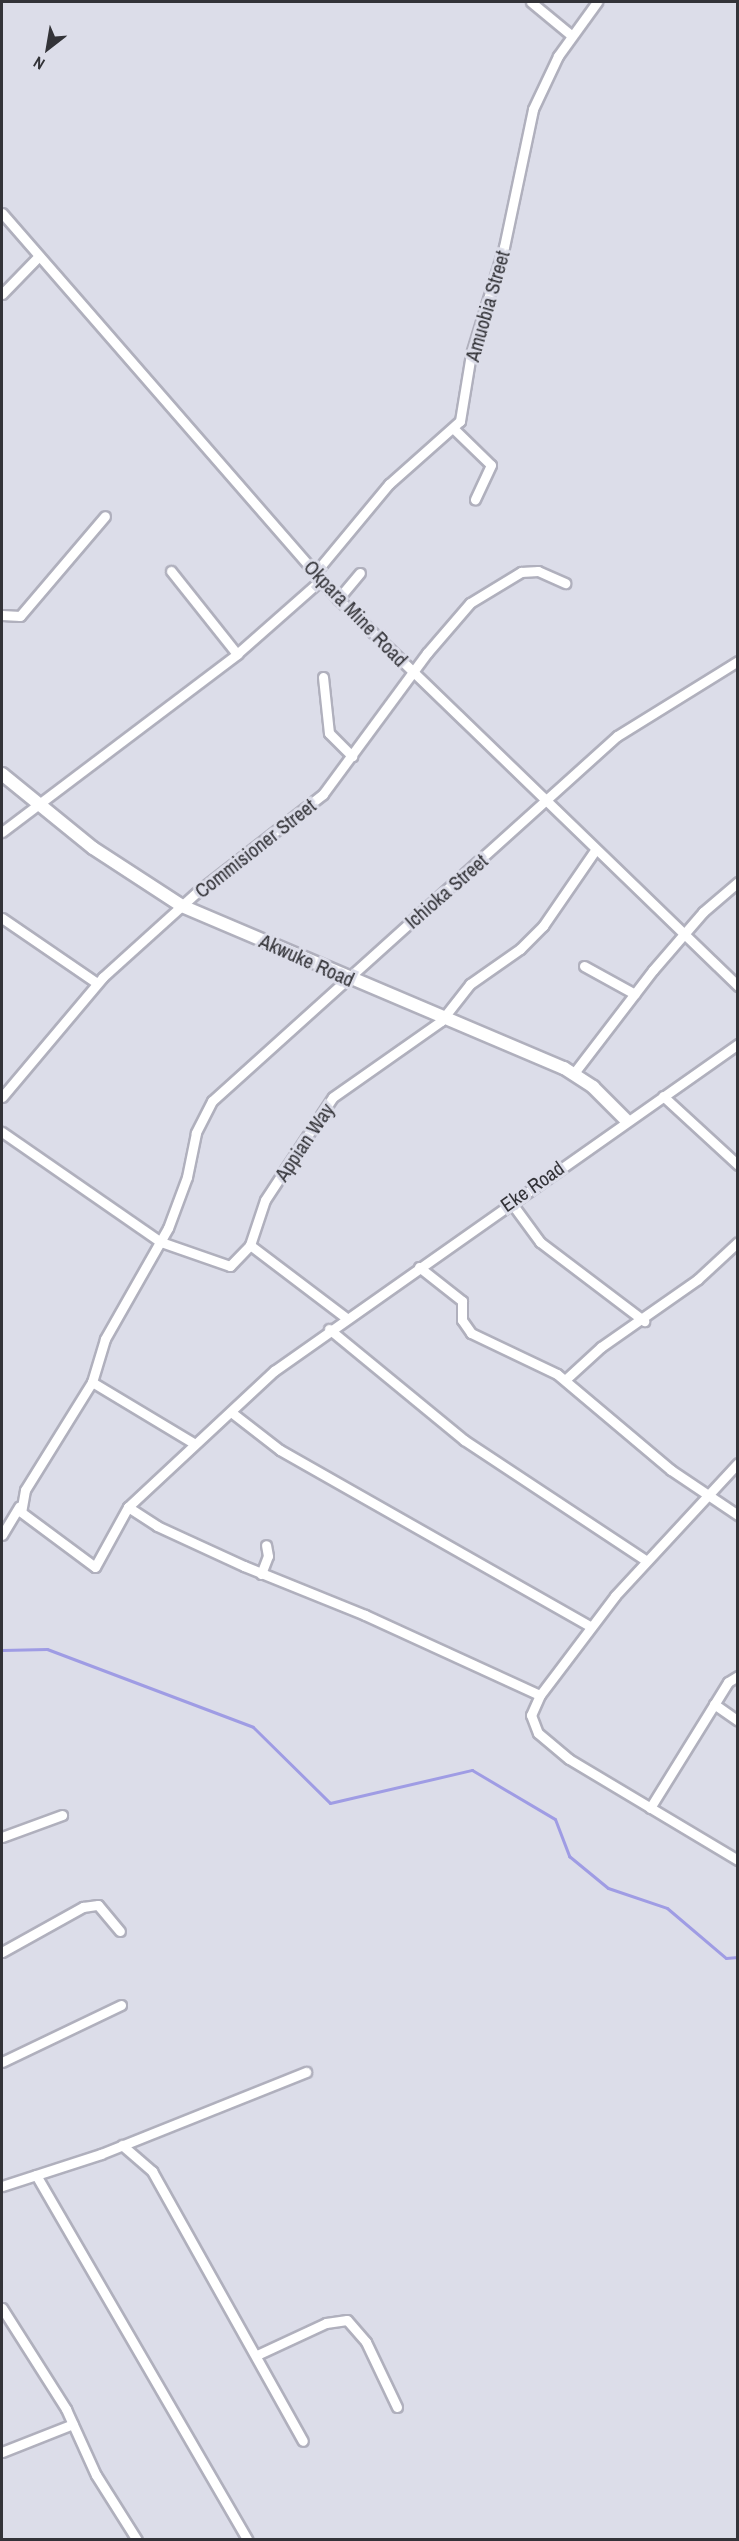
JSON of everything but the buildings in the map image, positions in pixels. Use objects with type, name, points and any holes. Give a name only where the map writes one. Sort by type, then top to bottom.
[{"type":"main road","name":"Akwuke Road","points":[[2,774],[42,802],[102,854],[182,906],[345,978],[574,1073],[626,1120]]},
{"type":"street","points":[[531,2],[571,35]]},
{"type":"street","name":"Amuobia Street","points":[[454,430],[478,330],[504,247],[529,122],[549,70],[571,35],[597,2]]},
{"type":"street","name":"Okpara Mine Road","points":[[2,213],[338,599],[546,804],[738,986]]},
{"type":"street","points":[[2,294],[39,256]]},
{"type":"street","points":[[2,832],[237,654],[318,576],[390,484],[454,430],[491,465],[475,500]]},
{"type":"street","points":[[2,615],[8,619],[20,616],[105,516]]},
{"type":"street","name":"Commisioner Street","points":[[2,1097],[97,983],[182,906],[317,800],[413,672],[470,603],[521,572],[538,571],[566,582]]},
{"type":"street","points":[[171,572],[237,654]]},
{"type":"street","points":[[338,599],[360,573]]},
{"type":"street","name":"Ichioka Street","points":[[2,1535],[92,1382],[105,1339],[161,1242],[183,1189],[196,1133],[212,1101],[345,978],[546,804],[625,730],[738,660]]},
{"type":"street","points":[[323,677],[329,733],[352,756]]},
{"type":"street","name":"Appian Way","points":[[250,1245],[265,1200],[333,1097],[443,1018],[470,984],[509,959],[536,933],[596,849]]},
{"type":"street","points":[[574,1073],[635,994],[684,936],[738,882]]},
{"type":"street","points":[[2,918],[97,983]]},
{"type":"street","points":[[584,966],[635,994]]},
{"type":"street","name":"Eke Road","points":[[19,1507],[93,1567],[128,1506],[231,1412],[329,1329],[738,1044]]},
{"type":"street","points":[[663,1096],[738,1165]]},
{"type":"street","points":[[2,1132],[161,1242],[225,1266],[250,1245],[345,1317]]},
{"type":"street","points":[[510,1201],[540,1242],[644,1321]]},
{"type":"street","points":[[565,1380],[601,1347],[644,1321],[738,1242]]},
{"type":"street","points":[[419,1267],[462,1301],[467,1330],[565,1380],[671,1470],[738,1515]]},
{"type":"street","points":[[329,1329],[465,1440],[645,1560]]},
{"type":"street","points":[[92,1382],[195,1444]]},
{"type":"street","points":[[231,1412],[280,1450],[591,1627]]},
{"type":"street","points":[[738,1463],[710,1496],[645,1560],[540,1695],[531,1719],[545,1740],[650,1808],[738,1860]]},
{"type":"street","points":[[128,1506],[157,1526],[261,1574],[365,1615],[540,1695]]},
{"type":"street","points":[[261,1574],[268,1556],[266,1545]]},
{"type":"street","points":[[650,1808],[714,1704],[738,1676]]},
{"type":"street","points":[[714,1704],[738,1721]]},
{"type":"street","points":[[2,1837],[62,1815]]},
{"type":"street","points":[[2,1952],[83,1907],[98,1905],[120,1931]]},
{"type":"street","points":[[2,2062],[121,2006]]},
{"type":"street","points":[[2,2186],[122,2145],[306,2072]]},
{"type":"street","points":[[122,2145],[134,2151],[152,2171],[257,2355],[303,2441]]},
{"type":"street","points":[[36,2175],[248,2540]]},
{"type":"street","points":[[2,2307],[73,2424],[96,2475],[137,2540]]},
{"type":"street","points":[[257,2355],[326,2323],[346,2320],[366,2342],[397,2408]]},
{"type":"street","points":[[2,2452],[73,2424]]},
{"type":"waterway","points":[[2,1650],[47,1649],[253,1727],[330,1803],[472,1770],[555,1819],[569,1856],[608,1888],[667,1908],[726,1958],[738,1957]]}]
